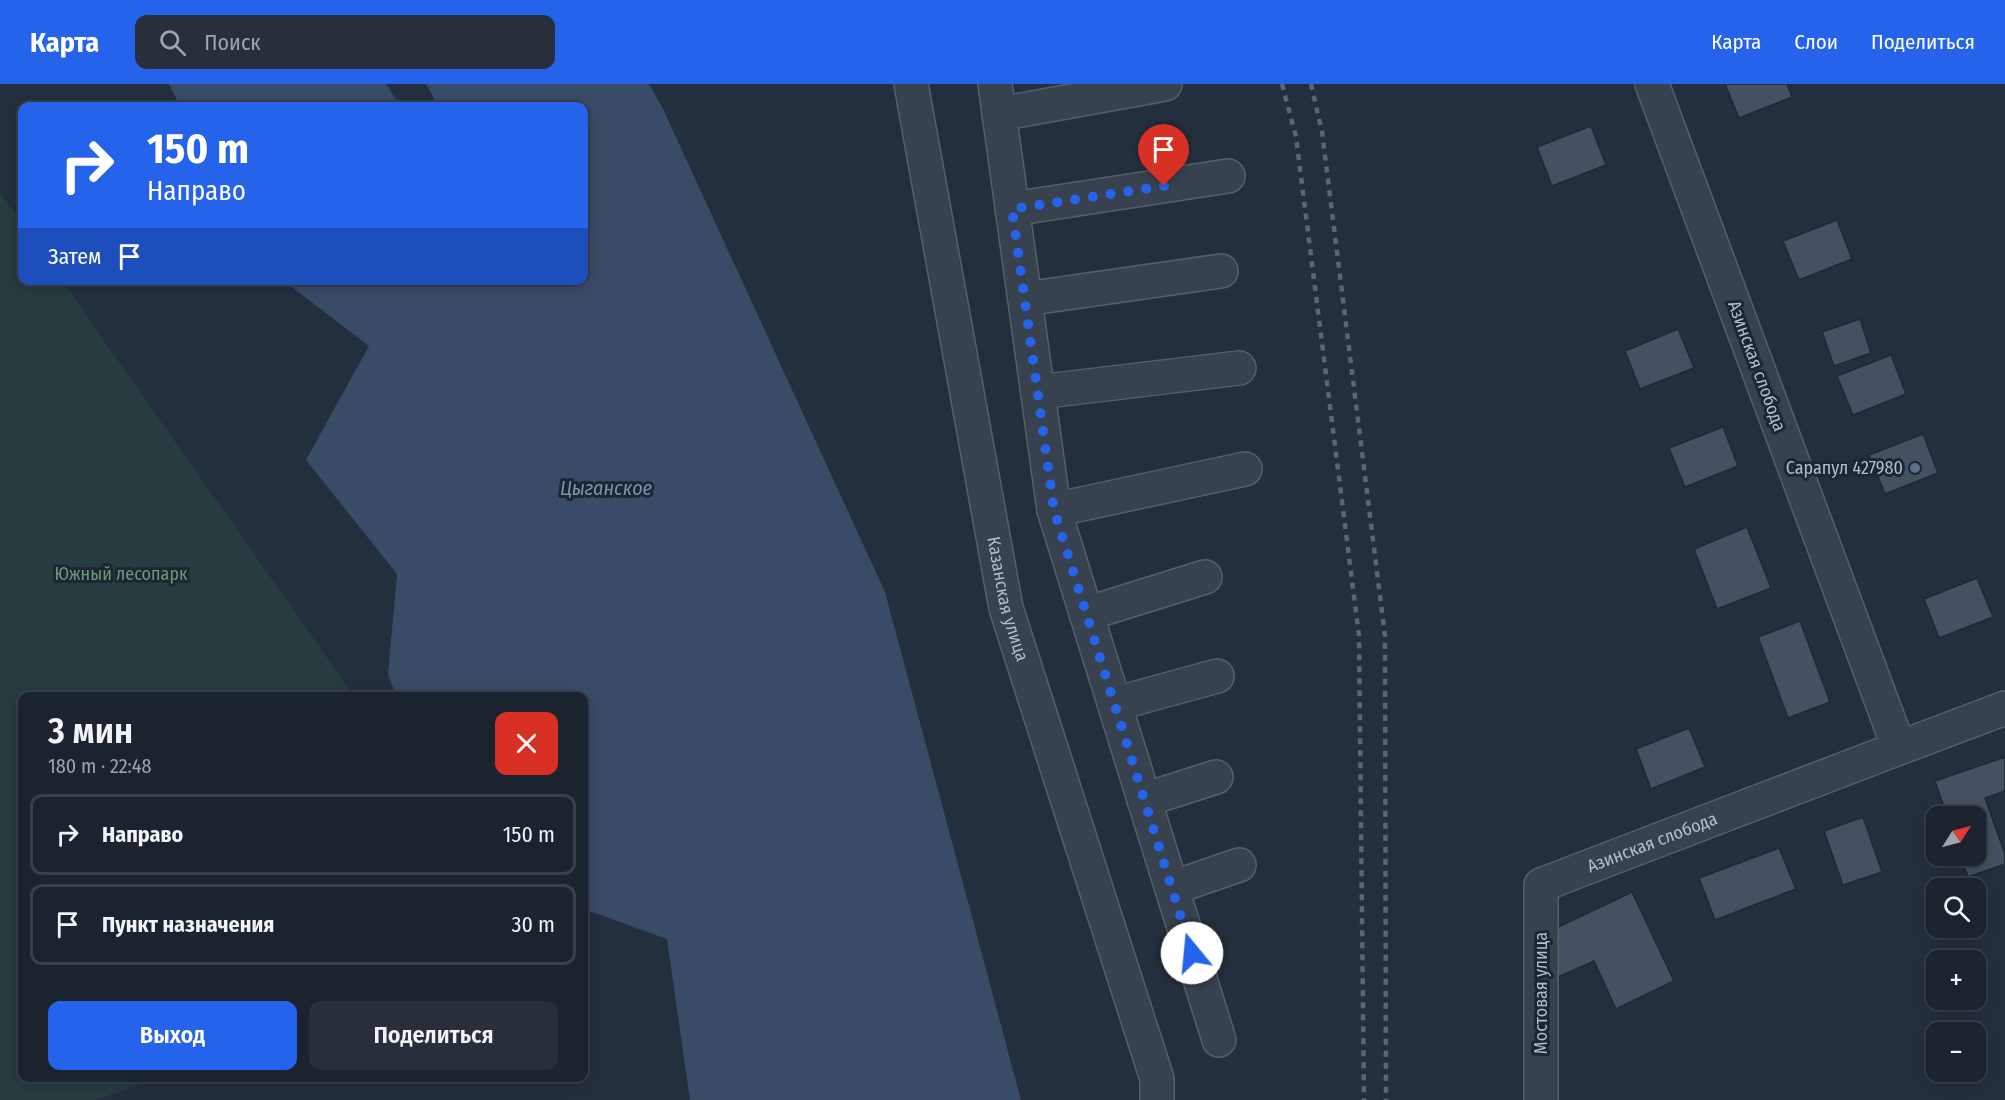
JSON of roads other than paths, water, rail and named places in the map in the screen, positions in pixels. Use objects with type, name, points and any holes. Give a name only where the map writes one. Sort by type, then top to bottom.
[{"type":"street","name":"Казанская улица","points":[[911,84],[1006,608],[1157,1079],[1157,1100]]},
{"type":"street","points":[[1165,84],[997,99],[1054,510],[1219,1040]]},
{"type":"street","name":"Азинская слобода","points":[[1652,84],[1899,748]]},
{"type":"street","points":[[1012,209],[1228,176]]},
{"type":"street","points":[[1025,299],[1221,271]]},
{"type":"street","points":[[1038,392],[1239,368]]},
{"type":"street","points":[[1054,510],[1245,469]]},
{"type":"street","points":[[1086,614],[1205,577]]},
{"type":"street","points":[[1114,704],[1216,676]]},
{"type":"street","name":"Азинская слобода","points":[[1540,885],[2005,708]]},
{"type":"street","points":[[1144,800],[1216,777]]},
{"type":"street","points":[[1172,888],[1239,865]]},
{"type":"street","name":"Мостовая улица","points":[[1540,885],[1541,1100]]},
{"type":"water","points":[[169,84],[386,84],[397,102],[178,102]]},
{"type":"water","name":"Цыганское","points":[[426,84],[649,84],[663,109],[885,592],[1021,1100],[690,1100],[667,939],[588,910],[588,692],[395,692],[388,674],[397,574],[306,460],[369,346],[289,285],[588,285],[588,102],[436,102]]},
{"type":"railway","points":[[1282,84],[1296,137],[1359,636],[1364,1100]]},
{"type":"railway","points":[[1311,84],[1322,132],[1385,636],[1386,1100]]},
{"type":"place","name":"Сарапул 427980","points":[[1915,468]]},
{"type":"park label","name":"Южный лесопарк","points":[[121,574]]}]
